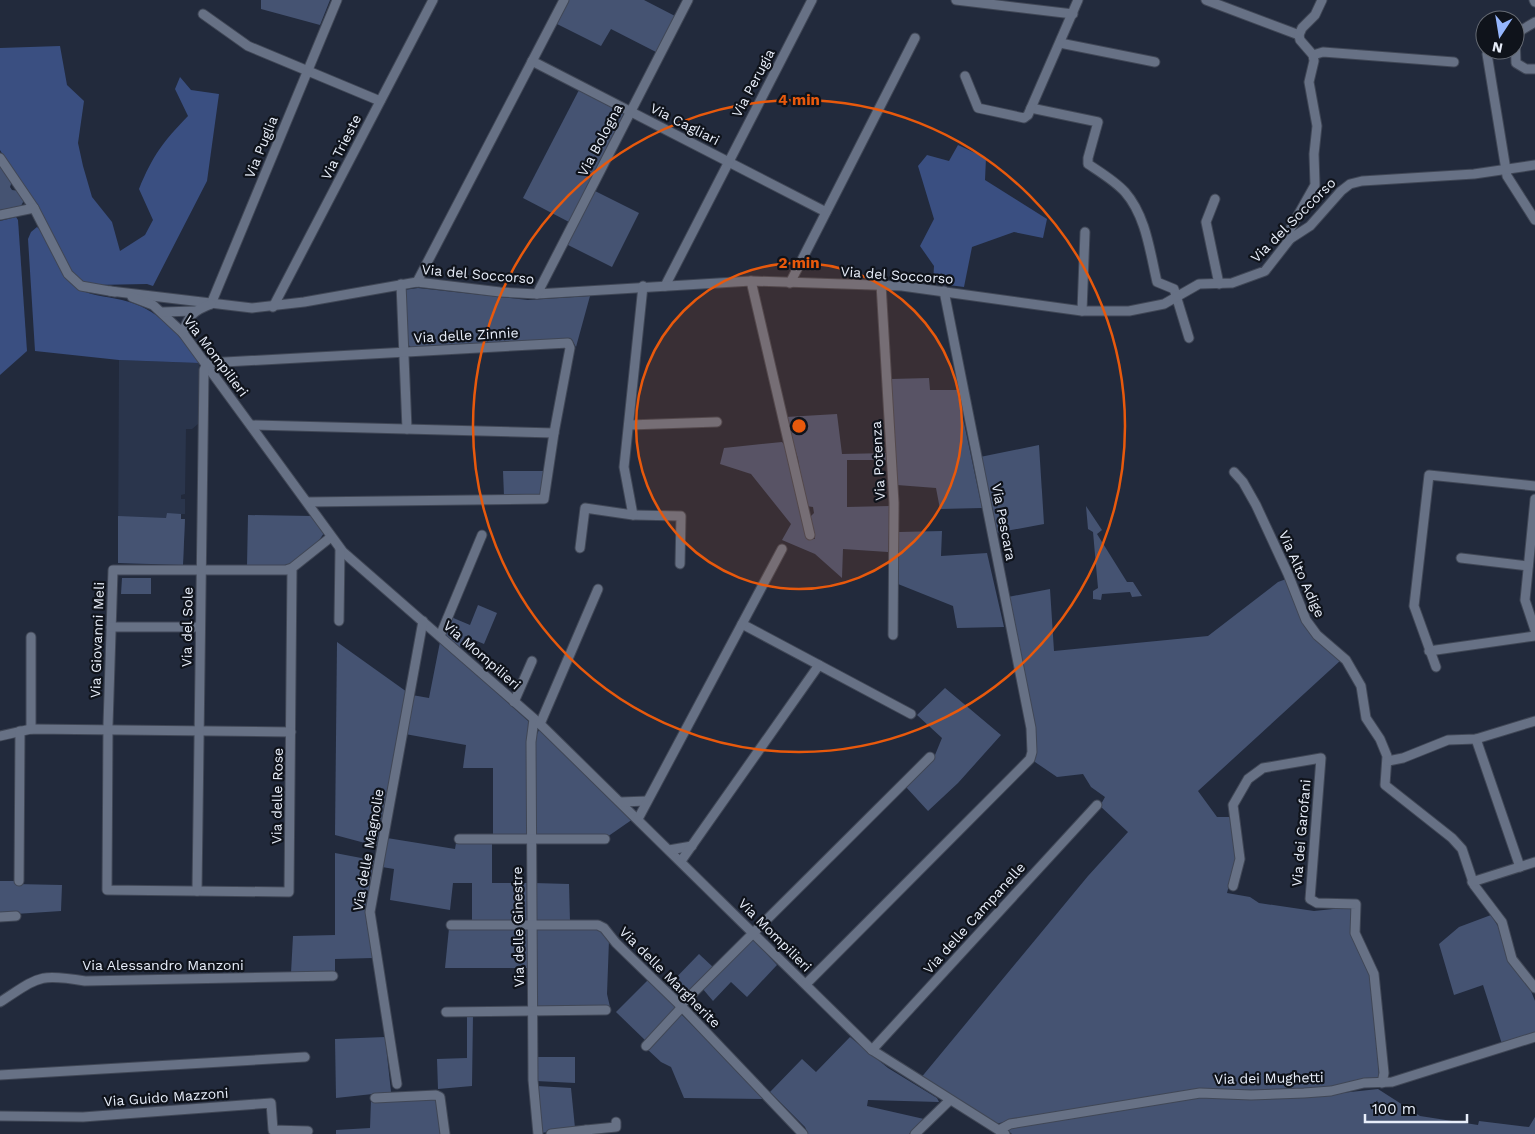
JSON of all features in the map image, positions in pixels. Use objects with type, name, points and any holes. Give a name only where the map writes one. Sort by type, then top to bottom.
[{"type":"street","name":"Via Puglia","points":[[211,304],[337,0]]},
{"type":"street","name":"Via Trieste","points":[[273,307],[433,0]]},
{"type":"street","points":[[417,282],[564,0]]},
{"type":"street","name":"Via Bologna","points":[[537,294],[688,0]]},
{"type":"street","name":"Via Perugia","points":[[665,286],[812,0]]},
{"type":"street","points":[[956,0],[1073,14]]},
{"type":"street","points":[[965,76],[978,108],[1024,118],[1028,115],[1078,0]]},
{"type":"street","points":[[1206,0],[1299,35]]},
{"type":"street","points":[[1290,239],[1288,232],[1315,185],[1316,179],[1314,160],[1317,126],[1309,82],[1314,61],[1313,55],[1300,40],[1299,35],[1302,28],[1315,15],[1322,0]]},
{"type":"street","points":[[203,14],[248,46],[380,101]]},
{"type":"street","points":[[790,282],[915,38]]},
{"type":"street","points":[[1060,43],[1155,62]]},
{"type":"street","points":[[1313,55],[1323,52],[1454,62]]},
{"type":"street","points":[[1488,60],[1507,176],[1535,220]]},
{"type":"street","points":[[1516,60],[1516,63],[1526,68],[1535,69]]},
{"type":"street","name":"Via Cagliari","points":[[532,61],[826,212]]},
{"type":"street","points":[[1031,108],[1098,122],[1088,164],[1124,191],[1135,207],[1142,221],[1157,282],[1174,289],[1189,338]]},
{"type":"street","name":"Via Mompilieri","points":[[0,158],[34,208],[68,274],[74,281],[89,289],[110,291],[143,301],[167,314],[207,363],[340,549],[537,722],[621,802],[872,1050],[1002,1132]]},
{"type":"street","name":"Via del Soccorso","points":[[110,291],[252,308],[273,307],[417,282],[500,292],[537,294],[643,286],[751,281],[882,284],[1082,311],[1129,311],[1164,304],[1199,284],[1232,283],[1265,271],[1290,239],[1310,226],[1350,184],[1362,180],[1474,174],[1535,165]]},
{"type":"street","points":[[1216,199],[1206,222],[1219,284]]},
{"type":"street","points":[[0,215],[34,208]]},
{"type":"street","points":[[1082,311],[1085,232]]},
{"type":"street","points":[[751,281],[810,535]]},
{"type":"street","points":[[400,284],[407,429]]},
{"type":"street","name":"Via Potenza","points":[[882,284],[894,503],[893,636]]},
{"type":"street","points":[[633,515],[624,467],[643,286]]},
{"type":"street","name":"Via Pescara","points":[[806,984],[1030,759],[1032,752],[1031,728],[944,291]]},
{"type":"street","points":[[167,314],[175,303],[181,299]]},
{"type":"street","points":[[183,333],[188,316],[211,304]]},
{"type":"street","points":[[167,314],[195,311]]},
{"type":"street","name":"Via delle Zinnie","points":[[207,363],[568,343],[570,348],[544,499],[307,502]]},
{"type":"street","name":"Via del Sole","points":[[196,891],[204,370],[207,363]]},
{"type":"street","points":[[628,425],[717,422]]},
{"type":"street","points":[[251,425],[554,433]]},
{"type":"street","name":"Via Alto Adige","points":[[1234,472],[1256,505],[1310,627],[1332,650],[1346,660],[1361,686],[1366,718],[1380,739],[1388,761]]},
{"type":"street","points":[[1436,667],[1414,606],[1429,475],[1535,486]]},
{"type":"street","points":[[1535,499],[1525,600],[1535,630]]},
{"type":"street","points":[[580,548],[585,508],[633,515],[681,516],[680,564]]},
{"type":"street","points":[[440,636],[482,535]]},
{"type":"street","points":[[292,568],[331,537]]},
{"type":"street","points":[[339,621],[340,549]]},
{"type":"street","points":[[638,819],[782,549]]},
{"type":"street","points":[[1460,558],[1528,566]]},
{"type":"street","name":"Via Giovanni Meli","points":[[107,890],[108,729],[113,570],[286,570],[292,568]]},
{"type":"street","name":"Via delle Rose","points":[[107,890],[289,892],[292,568]]},
{"type":"street","name":"Via delle Ginestre","points":[[538,1134],[533,1080],[531,742],[537,722],[598,589]]},
{"type":"street","name":"Via delle Magnolie","points":[[396,1084],[370,912],[423,621]]},
{"type":"street","points":[[742,624],[911,714]]},
{"type":"street","points":[[112,627],[200,627]]},
{"type":"street","points":[[1429,651],[1535,636]]},
{"type":"street","points":[[31,637],[31,728]]},
{"type":"street","points":[[514,702],[532,661]]},
{"type":"street","points":[[681,861],[819,665]]},
{"type":"street","points":[[1535,721],[1476,739],[1448,740],[1403,758],[1388,761],[1384,779],[1385,785],[1452,838],[1466,856],[1472,882],[1502,922],[1512,959],[1535,988]]},
{"type":"street","points":[[0,736],[31,728],[291,732]]},
{"type":"street","points":[[18,881],[20,731]]},
{"type":"street","points":[[1476,739],[1520,867]]},
{"type":"street","points":[[646,1046],[681,1007],[930,757]]},
{"type":"street","name":"Via dei Garofani","points":[[1233,886],[1240,859],[1233,805],[1248,779],[1263,768],[1321,758],[1310,900],[1312,902],[1356,904],[1355,933],[1374,974],[1384,1073],[1382,1083]]},
{"type":"street","points":[[621,802],[647,802]]},
{"type":"street","name":"Via delle Campanelle","points":[[872,1050],[1097,805]]},
{"type":"street","points":[[458,839],[605,839]]},
{"type":"street","points":[[669,850],[692,846]]},
{"type":"street","points":[[1472,882],[1535,862]]},
{"type":"street","points":[[0,917],[16,916]]},
{"type":"street","name":"Via delle Margherite","points":[[451,925],[598,925],[604,928],[616,943],[802,1130],[803,1134]]},
{"type":"street","name":"Via Alessandro Manzoni","points":[[0,1002],[41,977],[54,976],[85,981],[333,976]]},
{"type":"street","points":[[446,1012],[606,1010]]},
{"type":"street","name":"Via dei Mughetti","points":[[1002,1132],[1010,1124],[1200,1093],[1251,1095],[1304,1093],[1330,1091],[1364,1083],[1392,1082],[1535,1037]]},
{"type":"street","points":[[0,1076],[305,1057]]},
{"type":"street","points":[[375,1098],[436,1094],[440,1097],[445,1134]]},
{"type":"street","points":[[915,1134],[950,1100]]},
{"type":"street","name":"Via Guido Mazzoni","points":[[0,1116],[83,1117],[271,1103],[273,1130],[308,1131]]},
{"type":"street","points":[[552,1134],[586,1132],[616,1127],[616,1122]]},
{"type":"shaded area","points":[[261,0],[330,0],[320,25],[261,9]]},
{"type":"shaded area","points":[[569,0],[644,0],[675,16],[656,52],[611,29],[601,46],[557,24]]},
{"type":"shaded area","points":[[60,46],[67,85],[84,101],[78,143],[92,197],[112,222],[120,251],[145,235],[153,220],[139,189],[159,150],[188,116],[175,89],[180,77],[191,90],[219,94],[207,181],[153,286],[147,284],[95,285],[81,281],[71,272],[0,150],[0,48]]},
{"type":"shaded area","points":[[579,90],[624,114],[569,222],[523,198]]},
{"type":"shaded area","points":[[958,145],[986,158],[985,180],[1047,219],[1043,238],[1014,232],[972,247],[964,287],[933,283],[934,266],[920,246],[934,219],[918,166],[927,155],[949,161]]},
{"type":"shaded area","points":[[0,163],[12,181],[10,187],[12,190],[19,191],[24,200],[21,206],[0,210]]},
{"type":"shaded area","points":[[593,190],[639,213],[612,267],[566,244]]},
{"type":"shaded area","points":[[16,217],[18,220],[27,351],[0,375],[0,221]]},
{"type":"shaded area","points":[[37,227],[43,233],[68,280],[74,286],[91,294],[134,304],[156,315],[183,340],[199,360],[199,363],[119,360],[35,351],[28,239],[31,232]]},
{"type":"shaded area","points":[[418,288],[528,300],[590,296],[576,347],[572,340],[412,348],[406,343],[404,290]]},
{"type":"shaded area","points":[[119,360],[199,363],[198,424],[192,429],[186,429],[185,494],[181,495],[181,499],[185,499],[185,514],[181,514],[181,519],[185,519],[183,565],[118,563]]},
{"type":"shaded area","points":[[929,378],[930,390],[957,390],[982,508],[940,509],[936,488],[897,485],[891,379]]},
{"type":"shaded area","points":[[837,414],[842,454],[889,453],[889,460],[847,460],[847,507],[890,506],[888,552],[843,549],[842,578],[815,554],[782,540],[791,524],[751,474],[720,464],[724,448],[782,442],[787,449],[795,473],[807,539],[815,539],[810,517],[814,513],[813,507],[806,506],[798,459],[786,417]]},
{"type":"shaded area","points":[[1039,445],[1044,524],[995,533],[980,457]]},
{"type":"shaded area","points":[[503,471],[546,471],[540,495],[504,496]]},
{"type":"shaded area","points":[[1086,506],[1102,530],[1097,534],[1127,582],[1133,582],[1142,596],[1132,597],[1130,592],[1102,594],[1101,600],[1093,599],[1093,591],[1098,588],[1093,532],[1088,529]]},
{"type":"shaded area","points":[[167,513],[181,514],[181,519],[185,519],[183,565],[118,563],[118,516],[166,518]]},
{"type":"shaded area","points":[[248,515],[312,516],[324,533],[300,560],[283,565],[247,566]]},
{"type":"shaded area","points":[[942,531],[941,556],[987,553],[1004,627],[957,628],[953,606],[898,584],[899,532]]},
{"type":"shaded area","points":[[122,578],[151,578],[151,594],[121,594]]},
{"type":"shaded area","points":[[1289,578],[1307,628],[1341,660],[1198,791],[1217,817],[1230,817],[1237,854],[1227,893],[1250,897],[1259,903],[1314,911],[1352,907],[1351,926],[1371,975],[1379,1076],[1376,1079],[1331,1087],[1246,1092],[1194,1089],[994,1124],[920,1079],[1088,876],[1128,832],[1100,806],[1105,797],[1091,787],[1083,774],[1057,777],[1035,762],[1034,723],[1008,597],[1050,589],[1054,651],[1208,636],[1278,582]]},
{"type":"shaded area","points":[[478,605],[497,613],[484,644],[465,636],[459,649],[443,635],[451,617],[470,625]]},
{"type":"shaded area","points":[[337,642],[407,692],[380,847],[335,835]]},
{"type":"shaded area","points":[[440,642],[528,721],[527,836],[493,837],[493,768],[463,768],[466,745],[405,734],[412,695],[429,698]]},
{"type":"shaded area","points":[[945,688],[1001,735],[958,783],[928,811],[906,787],[935,755],[942,738],[917,715]]},
{"type":"shaded area","points":[[539,730],[633,819],[607,837],[534,836],[534,740]]},
{"type":"shaded area","points":[[387,838],[455,849],[456,843],[492,842],[492,883],[528,883],[528,921],[472,921],[472,883],[453,883],[450,910],[390,900],[394,869],[382,867]]},
{"type":"shaded area","points":[[335,853],[377,861],[366,920],[373,958],[335,959],[335,973],[291,973],[293,936],[335,935]]},
{"type":"shaded area","points":[[0,881],[15,881],[15,884],[62,885],[61,911],[0,915]]},
{"type":"shaded area","points":[[534,883],[569,884],[570,922],[535,922]]},
{"type":"shaded area","points":[[1491,915],[1499,928],[1510,964],[1529,986],[1535,1001],[1535,1032],[1502,1044],[1483,985],[1454,995],[1439,944],[1459,927]]},
{"type":"shaded area","points":[[529,927],[529,968],[445,968],[449,928]]},
{"type":"shaded area","points":[[535,927],[598,928],[609,940],[607,994],[610,1007],[535,1008]]},
{"type":"shaded area","points":[[753,939],[777,965],[747,997],[731,982],[713,1001],[702,988]]},
{"type":"shaded area","points":[[699,954],[714,968],[680,1001],[667,987]]},
{"type":"shaded area","points":[[649,979],[678,1008],[647,1042],[616,1012]]},
{"type":"shaded area","points":[[680,1013],[766,1099],[684,1098],[671,1067],[661,1062],[647,1049]]},
{"type":"shaded area","points":[[467,1015],[473,1015],[472,1086],[438,1089],[437,1059],[467,1058]]},
{"type":"shaded area","points":[[385,1037],[391,1092],[336,1098],[335,1039]]},
{"type":"shaded area","points":[[850,1037],[888,1068],[937,1098],[939,1102],[868,1100],[867,1106],[924,1119],[909,1134],[808,1134],[805,1127],[770,1092],[802,1059],[816,1072]]},
{"type":"shaded area","points":[[536,1057],[575,1057],[575,1083],[536,1081]]},
{"type":"shaded area","points":[[537,1086],[571,1088],[575,1128],[541,1133]]},
{"type":"shaded area","points":[[1378,1089],[1420,1116],[1478,1125],[1479,1121],[1529,1127],[1535,1117],[1535,1134],[1012,1134],[1007,1130],[1011,1127],[1202,1096],[1332,1094]]},
{"type":"shaded area","points":[[424,1097],[437,1099],[440,1134],[336,1134],[336,1130],[370,1128],[371,1100]]}]
